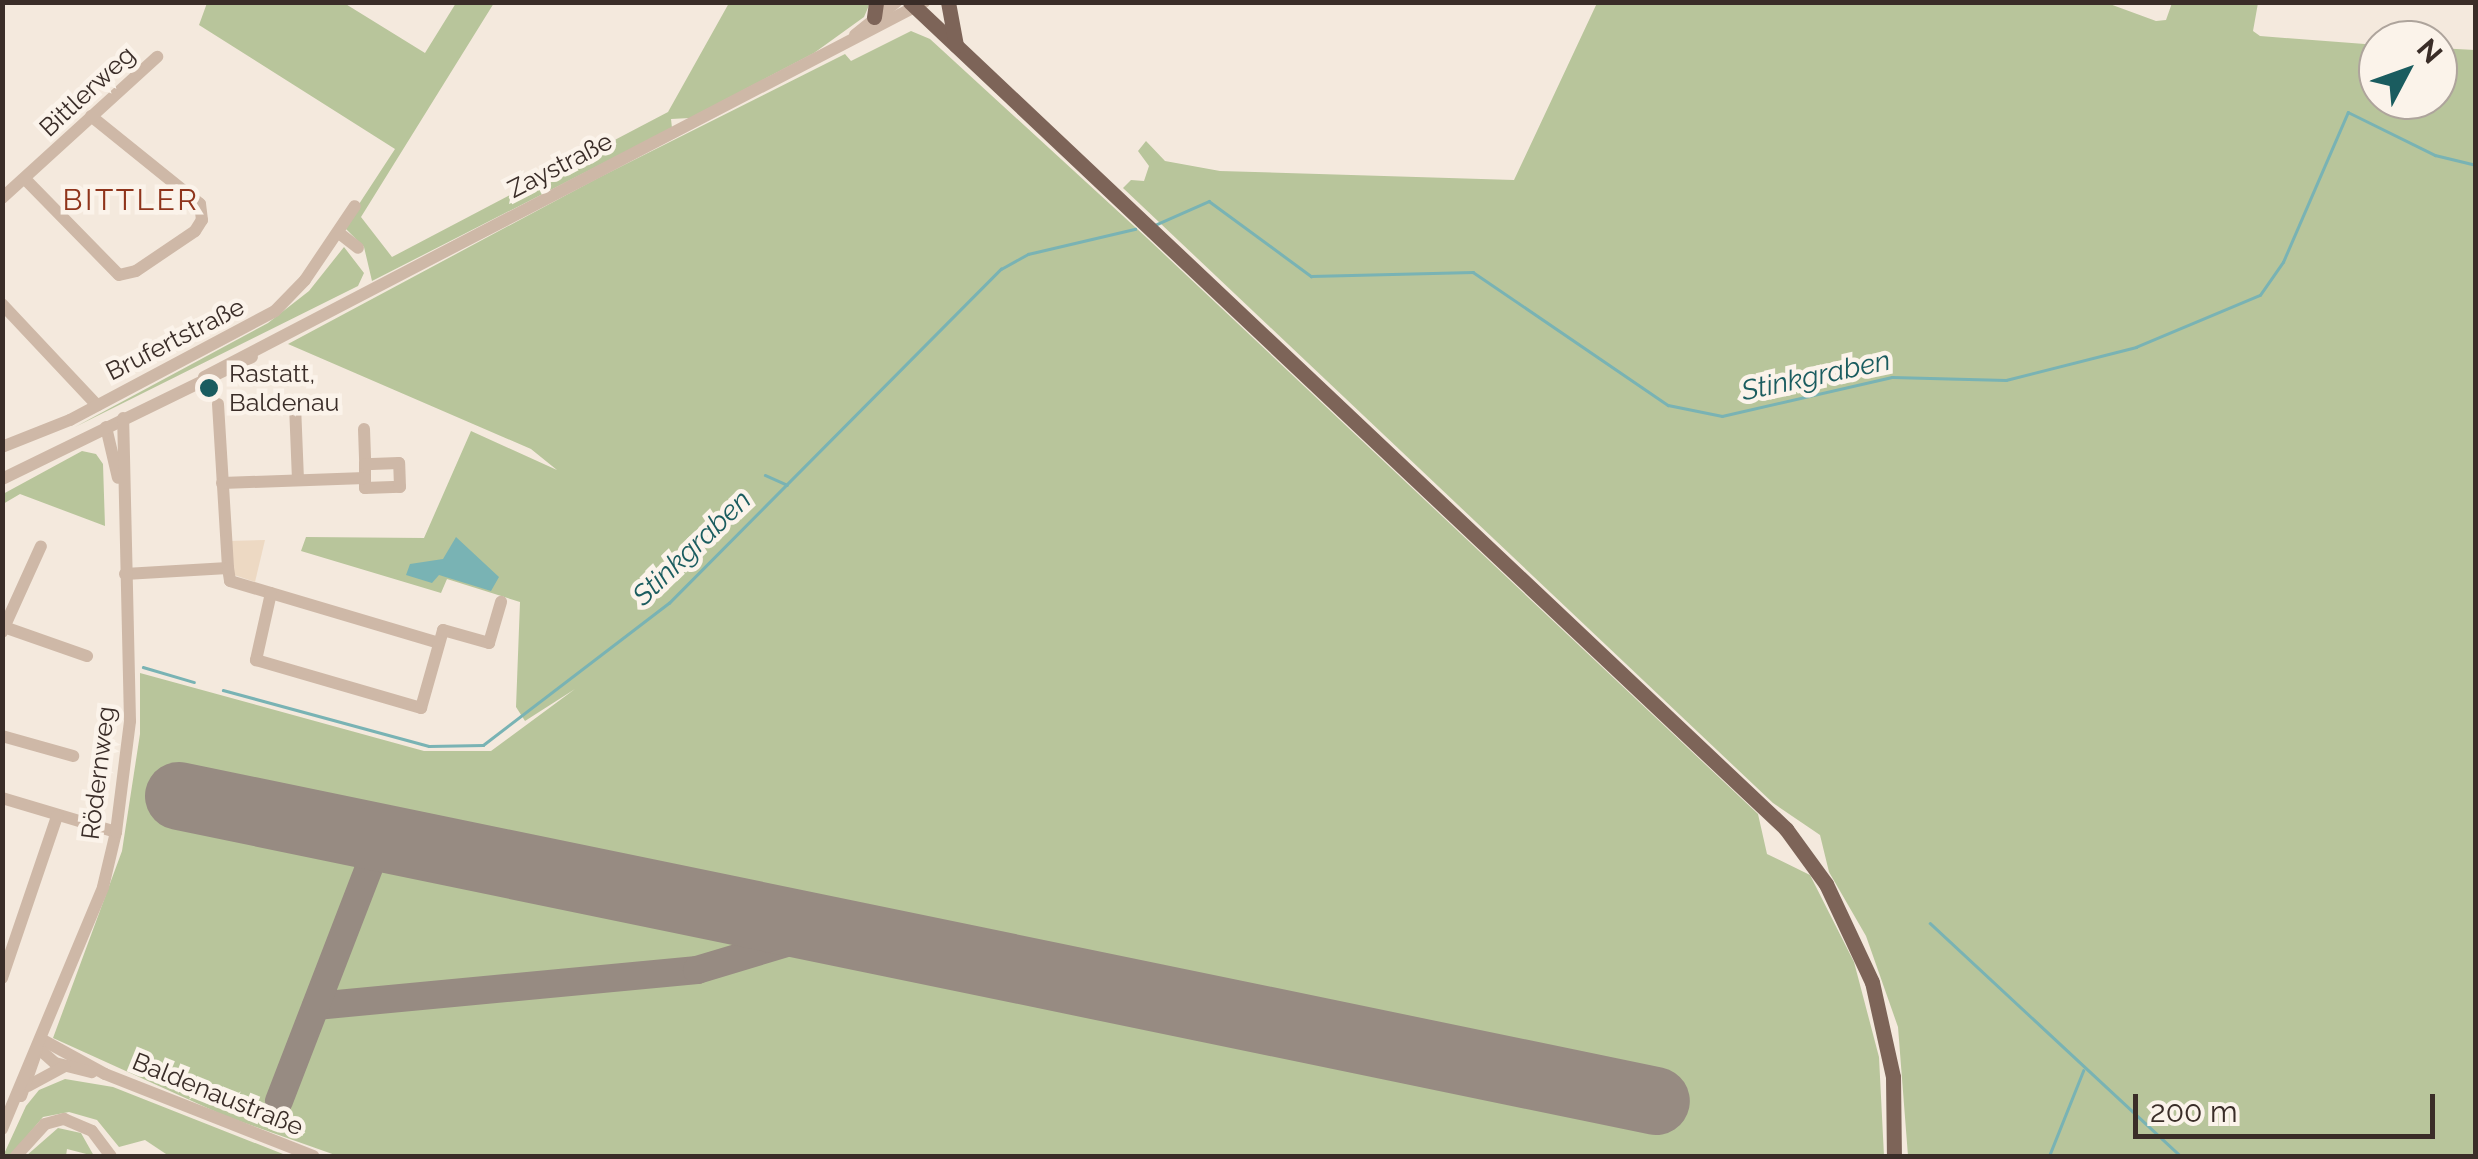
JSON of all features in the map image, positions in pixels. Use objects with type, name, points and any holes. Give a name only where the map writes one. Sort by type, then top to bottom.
[{"type":"main road","points":[[948,2],[956,45]]},
{"type":"main road","points":[[917,4],[1786,830],[1826,884],[1872,982],[1893,1077],[1894,1156]]},
{"type":"street","name":"Zaystraße","points":[[850,40],[875,10],[896,2]]},
{"type":"street","name":"Zaystraße","points":[[2,480],[917,4]]},
{"type":"street","name":"Bittlerweg","points":[[2,198],[157,57]]},
{"type":"street","points":[[26,179],[119,275],[136,272],[195,231],[202,212],[193,197],[91,116]]},
{"type":"street","name":"Brufertstraße","points":[[2,447],[97,405],[274,312],[356,206]]},
{"type":"street","points":[[338,233],[358,248]]},
{"type":"street","points":[[2,304],[97,405]]},
{"type":"street","points":[[218,404],[230,581],[439,643]]},
{"type":"street","points":[[295,405],[298,480]]},
{"type":"street","name":"Rödernweg","points":[[4,1127],[102,886],[116,832],[130,720],[121,492],[123,418]]},
{"type":"street","name":"Rödernweg","points":[[106,427],[121,492]]},
{"type":"street","points":[[222,482],[298,480],[365,471],[364,430]]},
{"type":"street","points":[[41,546],[4,630],[86,656]]},
{"type":"street","points":[[125,574],[228,568]]},
{"type":"street","points":[[271,593],[256,660],[421,708],[443,630],[489,643],[501,602]]},
{"type":"street","points":[[2,736],[73,756]]},
{"type":"street","points":[[2,798],[116,832]]},
{"type":"street","points":[[2,978],[57,816]]},
{"type":"street","name":"Rödernweg","points":[[4,1127],[26,1088],[39,1043]]},
{"type":"street","name":"Baldenaustraße","points":[[39,1043],[65,1066],[105,1074]]},
{"type":"street","name":"Baldenaustraße","points":[[39,1043],[105,1074],[313,1156]]},
{"type":"street","points":[[26,1088],[65,1066]]},
{"type":"street","points":[[16,1156],[45,1124],[64,1118],[92,1131],[111,1156]]},
{"type":"green space","points":[[207,3],[344,3],[425,53],[456,3],[494,3],[361,217],[392,257],[668,112],[729,3],[870,3],[864,17],[814,53],[690,118],[671,119],[672,128],[372,281],[364,247],[344,227],[395,149],[199,25]]},
{"type":"green space","points":[[1597,3],[2107,3],[2156,21],[2166,20],[2172,3],[2258,3],[2253,31],[2260,36],[2358,43],[2358,120],[2458,120],[2458,49],[2475,50],[2475,1156],[1908,1156],[1898,1027],[1866,936],[1829,872],[1820,835],[1773,803],[1123,188],[1131,180],[1144,181],[1149,166],[1138,151],[1146,141],[1165,161],[1220,171],[1514,180]]},
{"type":"green space","points":[[911,31],[930,39],[1147,238],[1758,814],[1767,854],[1810,875],[1854,962],[1879,1057],[1884,1156],[338,1156],[225,1116],[53,1038],[122,851],[140,734],[140,673],[424,751],[491,751],[575,689],[525,721],[516,707],[520,602],[447,579],[441,593],[301,551],[306,537],[424,538],[471,431],[557,470],[531,449],[288,344],[598,178],[845,54],[851,61]]},
{"type":"green space","points":[[344,247],[364,273],[358,286],[75,427],[268,323],[309,291]]},
{"type":"green space","points":[[82,451],[96,454],[103,464],[105,526],[20,494],[3,504],[3,494]]},
{"type":"green space","points":[[65,1079],[113,1087],[288,1156],[169,1156],[145,1140],[119,1147],[97,1120],[69,1112],[43,1117],[10,1156],[4,1154],[26,1106],[39,1090]]},
{"type":"green space","points":[[58,1128],[81,1133],[94,1156],[67,1149],[66,1156],[26,1156]]},
{"type":"shaded area","points":[[265,540],[255,582],[234,575],[228,541]]},
{"type":"water","points":[[456,537],[499,577],[491,591],[439,575],[432,583],[406,575],[410,564],[443,559]]},
{"type":"waterway","name":"Stinkgraben","points":[[1155,225],[1209,201],[1311,276],[1473,272],[1668,405],[1722,416],[1892,377],[2006,380],[2136,347],[2260,295],[2283,262],[2348,112],[2435,155],[2476,165]]},
{"type":"waterway","name":"Stinkgraben","points":[[223,690],[429,746],[483,745],[669,603],[1001,269],[1028,254],[1135,229]]},
{"type":"waterway","points":[[765,475],[787,485]]},
{"type":"waterway","name":"Stinkgraben","points":[[143,667],[194,682]]},
{"type":"waterway","points":[[1930,923],[2181,1156]]},
{"type":"waterway","points":[[2049,1156],[2083,1071]]},
{"type":"taxiway","points":[[279,1101],[380,839]]},
{"type":"taxiway","points":[[316,1006],[697,970],[827,931]]},
{"type":"runway","points":[[179,796],[1656,1101]]},
{"type":"place","name":"Rastatt, Baldenau","points":[[209,388]]},
{"type":"district","name":"BITTLER","points":[[131,200]]}]
